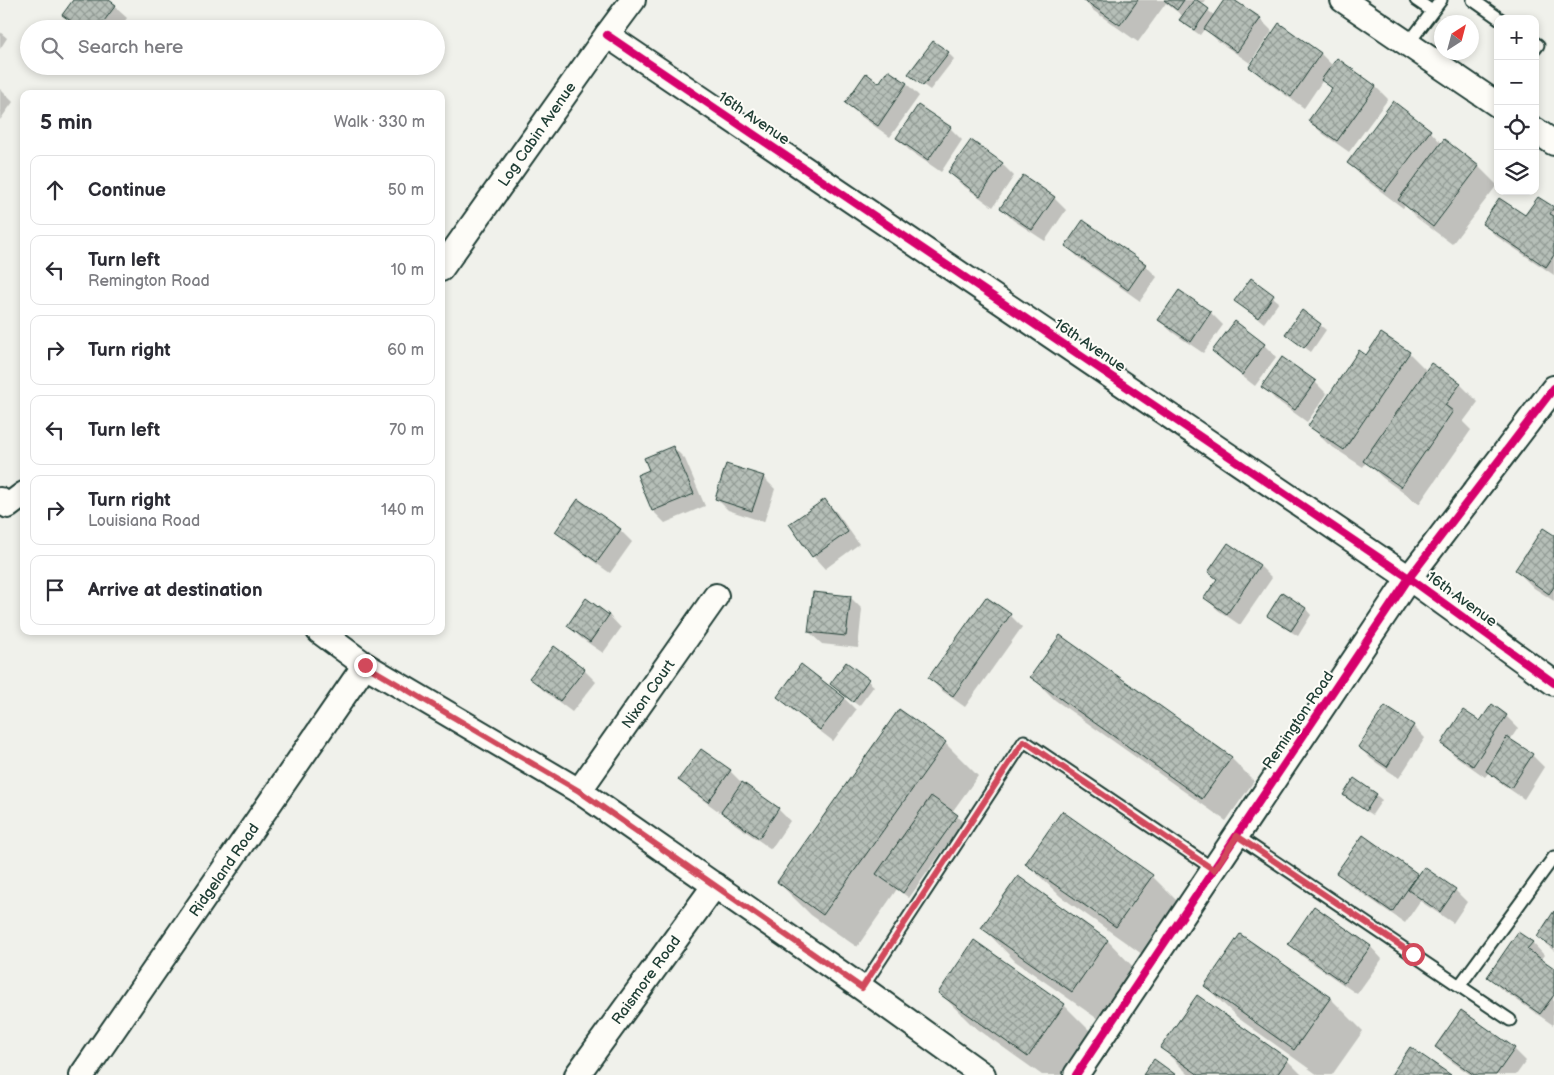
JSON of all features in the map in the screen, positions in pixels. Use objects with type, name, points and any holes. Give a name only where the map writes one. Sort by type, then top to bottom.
[{"type":"street","name":"Log Cabin Avenue","points":[[445,263],[633,0]]},
{"type":"street","points":[[1343,0],[1494,102]]},
{"type":"street","name":"16th Avenue","points":[[607,35],[1409,578],[1554,683]]},
{"type":"street","points":[[1539,133],[1554,143]]},
{"type":"street","name":"Remington Road","points":[[1076,1075],[1409,578],[1554,388]]},
{"type":"street","name":"Nixon Court","points":[[579,791],[716,596]]},
{"type":"street","points":[[324,635],[365,665],[579,791],[862,988],[983,1075]]},
{"type":"street","name":"Ridgeland Road","points":[[82,1075],[365,665]]},
{"type":"street","name":"Raismore Road","points":[[577,1075],[715,885]]},
{"type":"lane","points":[[1416,0],[1432,11]]},
{"type":"lane","points":[[1408,44],[1441,0]]},
{"type":"lane","points":[[1473,0],[1494,15]]},
{"type":"lane","points":[[862,988],[1024,741],[1214,870]]},
{"type":"lane","points":[[1237,836],[1510,1020]]},
{"type":"lane","points":[[1460,985],[1554,857]]},
{"type":"building","points":[[73,0],[109,0],[116,5],[105,20],[69,20],[62,15]]},
{"type":"building","points":[[1084,0],[1138,0],[1120,25]]},
{"type":"building","points":[[1164,0],[1184,0],[1177,10]]},
{"type":"building","points":[[1194,0],[1197,0],[1209,9],[1194,30],[1179,20]]},
{"type":"building","points":[[1224,0],[1234,0],[1261,18],[1237,52],[1204,29]]},
{"type":"building","points":[[1279,23],[1321,53],[1291,97],[1249,67]]},
{"type":"building","points":[[933,41],[949,52],[923,86],[908,74]]},
{"type":"building","points":[[1337,58],[1376,86],[1337,141],[1308,121],[1332,88],[1321,80]]},
{"type":"building","points":[[888,70],[907,83],[878,126],[845,103],[866,73],[879,83]]},
{"type":"building","points":[[1393,101],[1431,130],[1385,191],[1347,163]]},
{"type":"building","points":[[918,105],[951,127],[928,160],[896,138]]},
{"type":"building","points":[[1444,139],[1479,166],[1433,227],[1398,200]]},
{"type":"building","points":[[971,140],[1003,163],[980,196],[948,172]]},
{"type":"building","points":[[1023,175],[1055,197],[1032,230],[1000,208]]},
{"type":"building","points":[[1538,197],[1554,207],[1550,214],[1554,216],[1554,255],[1546,267],[1482,224],[1499,198],[1525,215]]},
{"type":"building","points":[[1083,220],[1146,264],[1128,290],[1065,246]]},
{"type":"building","points":[[1251,278],[1274,295],[1258,318],[1234,301]]},
{"type":"building","points":[[1179,290],[1211,312],[1191,342],[1158,320]]},
{"type":"building","points":[[1302,310],[1321,324],[1304,348],[1285,334]]},
{"type":"building","points":[[1235,321],[1265,344],[1242,375],[1212,351]]},
{"type":"building","points":[[1381,333],[1410,352],[1344,450],[1308,426],[1359,350],[1366,355]]},
{"type":"building","points":[[1282,357],[1316,381],[1295,410],[1261,387]]},
{"type":"building","points":[[1431,363],[1461,383],[1445,405],[1453,411],[1401,487],[1363,461]]},
{"type":"building","points":[[673,446],[694,494],[652,511],[637,475],[649,470],[644,458]]},
{"type":"building","points":[[726,464],[764,476],[752,511],[715,499]]},
{"type":"building","points":[[578,499],[621,529],[597,562],[555,532]]},
{"type":"building","points":[[825,499],[848,532],[812,557],[789,524]]},
{"type":"building","points":[[1543,528],[1554,535],[1554,587],[1549,594],[1515,570]]},
{"type":"building","points":[[1228,543],[1260,565],[1227,614],[1204,598],[1217,579],[1208,572]]},
{"type":"building","points":[[813,592],[851,596],[846,636],[808,632]]},
{"type":"building","points":[[1282,592],[1306,608],[1291,631],[1267,616]]},
{"type":"building","points":[[986,597],[1011,614],[953,696],[928,678]]},
{"type":"building","points":[[586,598],[609,615],[590,642],[567,626]]},
{"type":"building","points":[[1060,635],[1232,757],[1202,799],[1030,677]]},
{"type":"building","points":[[554,646],[585,669],[560,701],[529,678]]},
{"type":"building","points":[[846,662],[869,679],[853,702],[830,684]]},
{"type":"building","points":[[801,664],[845,698],[820,730],[777,697]]},
{"type":"building","points":[[1492,704],[1507,715],[1473,766],[1441,744],[1463,710],[1480,721]]},
{"type":"building","points":[[1385,706],[1414,725],[1387,767],[1358,747]]},
{"type":"building","points":[[899,709],[946,742],[823,915],[777,882]]},
{"type":"building","points":[[1507,737],[1533,754],[1511,788],[1486,771]]},
{"type":"building","points":[[701,749],[731,770],[708,802],[678,780]]},
{"type":"building","points":[[1354,778],[1377,794],[1366,811],[1343,795]]},
{"type":"building","points":[[742,782],[779,808],[759,838],[721,812]]},
{"type":"building","points":[[931,796],[958,815],[903,893],[876,874]]},
{"type":"building","points":[[1062,811],[1153,875],[1116,927],[1025,864]]},
{"type":"building","points":[[1363,835],[1418,874],[1392,912],[1336,873]]},
{"type":"building","points":[[1424,867],[1456,889],[1440,912],[1408,890]]},
{"type":"building","points":[[1018,876],[1108,940],[1072,992],[981,928]]},
{"type":"building","points":[[1314,906],[1371,946],[1344,983],[1288,944]]},
{"type":"building","points":[[1554,911],[1554,948],[1537,937]]},
{"type":"building","points":[[1518,932],[1533,942],[1527,949],[1554,968],[1554,995],[1540,1014],[1487,977]]},
{"type":"building","points":[[1240,934],[1331,997],[1294,1050],[1204,986]]},
{"type":"building","points":[[974,940],[1065,1004],[1028,1057],[938,993]]},
{"type":"building","points":[[1197,995],[1288,1059],[1277,1075],[1199,1075],[1160,1048]]},
{"type":"building","points":[[1461,1010],[1515,1048],[1496,1075],[1474,1075],[1435,1047]]},
{"type":"building","points":[[1410,1047],[1451,1075],[1391,1075]]},
{"type":"building","points":[[1154,1059],[1176,1075],[1143,1075]]},
{"type":"cycle path","points":[[607,35],[1409,578],[1554,683]]},
{"type":"cycle path","points":[[1076,1075],[1409,578],[1554,388]]},
{"type":"route","points":[[365,665],[579,791],[862,988],[1024,741],[1214,870],[1237,836],[1413,954]]}]
